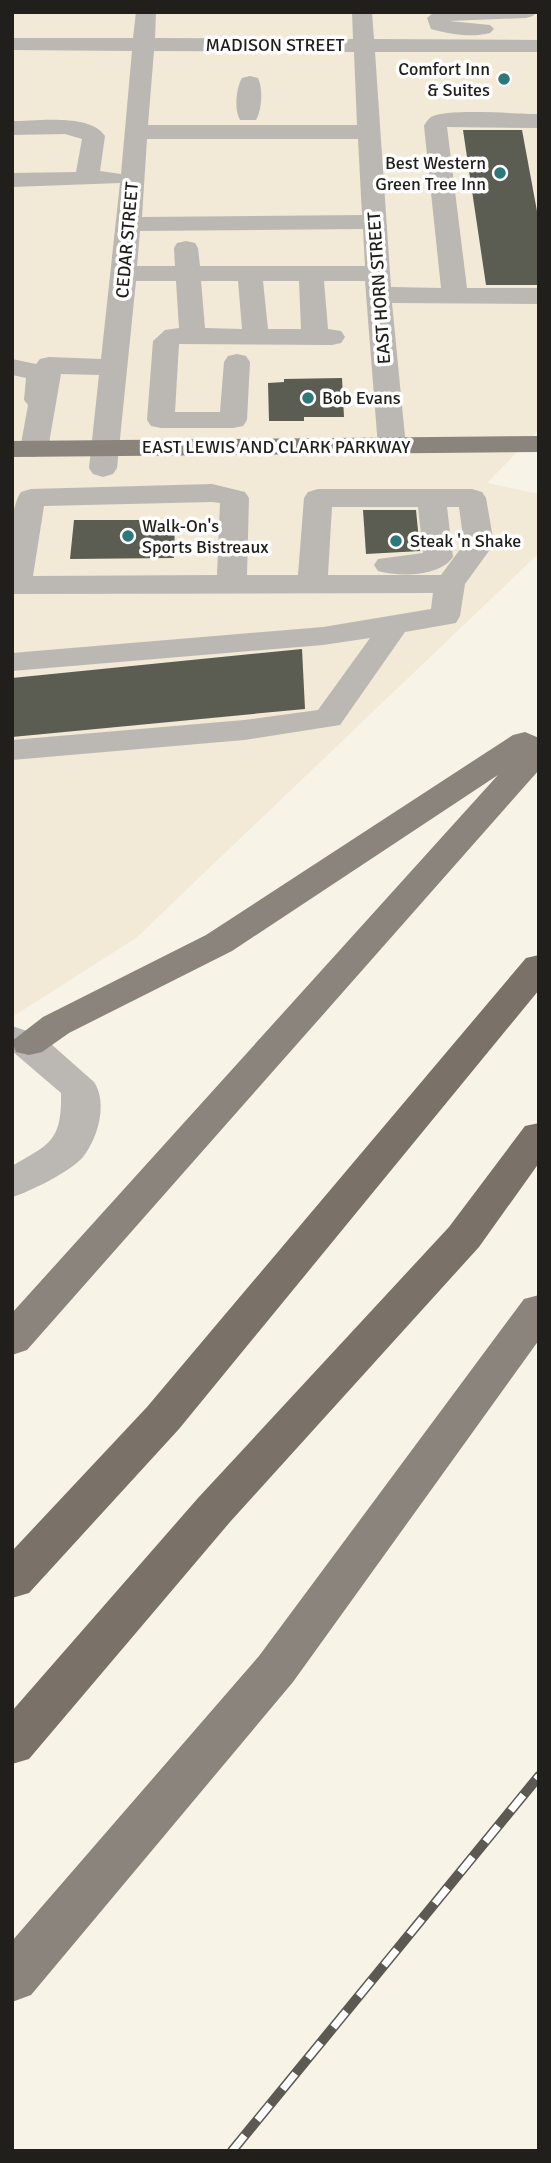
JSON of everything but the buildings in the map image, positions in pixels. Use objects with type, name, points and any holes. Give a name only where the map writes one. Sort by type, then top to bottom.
[{"type":"highway","points":[[12,1581],[163,1418],[539,966]]},
{"type":"highway","points":[[12,1745],[214,1510],[464,1237],[539,1135]]},
{"type":"main road","name":"EAST LEWIS AND CLARK PARKWAY","points":[[12,469],[104,458],[392,447],[538,460]]},
{"type":"main road","name":"EAST LEWIS AND CLARK PARKWAY","points":[[23,449],[104,458],[538,460]]},
{"type":"main road","points":[[18,1046],[219,943],[539,733]]},
{"type":"main road","points":[[12,1340],[539,749]]},
{"type":"main road","points":[[12,1979],[276,1669],[539,1309]]},
{"type":"street","name":"CEDAR STREET","points":[[104,458],[133,178],[149,85],[146,12]]},
{"type":"street","name":"EAST HORN STREET","points":[[362,12],[355,84],[368,124],[392,447]]},
{"type":"street","points":[[490,25],[528,27],[533,24],[526,13]]},
{"type":"street","name":"MADISON STREET","points":[[148,51],[357,52],[490,25],[539,46]]},
{"type":"street","points":[[12,44],[148,51]]},
{"type":"street","points":[[248,115],[250,83]]},
{"type":"street","points":[[143,120],[248,115],[368,124]]},
{"type":"street","points":[[143,120],[368,124]]},
{"type":"street","points":[[454,296],[435,125],[450,120],[539,121]]},
{"type":"street","points":[[12,128],[71,127],[94,136],[88,179]]},
{"type":"street","points":[[12,180],[133,178]]},
{"type":"street","points":[[129,224],[374,222]]},
{"type":"street","points":[[185,224],[184,240],[190,274],[193,336]]},
{"type":"street","points":[[124,274],[310,274],[380,305],[539,313]]},
{"type":"street","points":[[220,358],[250,274]]},
{"type":"street","points":[[310,274],[320,345]]},
{"type":"street","points":[[12,366],[114,365],[220,358],[320,345],[380,305],[454,296],[539,296]]},
{"type":"street","points":[[174,336],[193,336],[220,358],[166,341],[174,336]]},
{"type":"street","points":[[23,449],[43,407],[49,365]]},
{"type":"street","points":[[12,366],[37,372],[40,377],[38,400],[43,407]]},
{"type":"street","points":[[12,412],[43,407]]},
{"type":"street","points":[[232,584],[235,498],[212,494],[22,498],[14,585],[232,584],[417,564],[433,560],[439,555],[432,498]]},
{"type":"street","points":[[12,662],[323,635],[444,617],[450,584],[480,544],[472,498],[318,498],[313,574]]},
{"type":"street","points":[[313,574],[450,584]]},
{"type":"street","points":[[12,750],[244,730],[329,718],[395,624]]},
{"type":"street","points":[[12,1185],[67,1151],[81,1118],[80,1090],[18,1046]]},
{"type":"shaded area","points":[[12,12],[539,12],[539,430],[487,483],[539,494],[539,553],[136,938],[12,1017]]},
{"type":"railway","points":[[232,2151],[539,1776]]},
{"type":"place","name":"Comfort Inn & Suites","points":[[504,79]]},
{"type":"place","name":"Best Western Green Tree Inn","points":[[500,173]]},
{"type":"place","name":"Bob Evans","points":[[308,398]]},
{"type":"place","name":"Walk-On's Sports Bistreaux","points":[[128,536]]},
{"type":"place","name":"Steak 'n Shake","points":[[396,541]]}]
